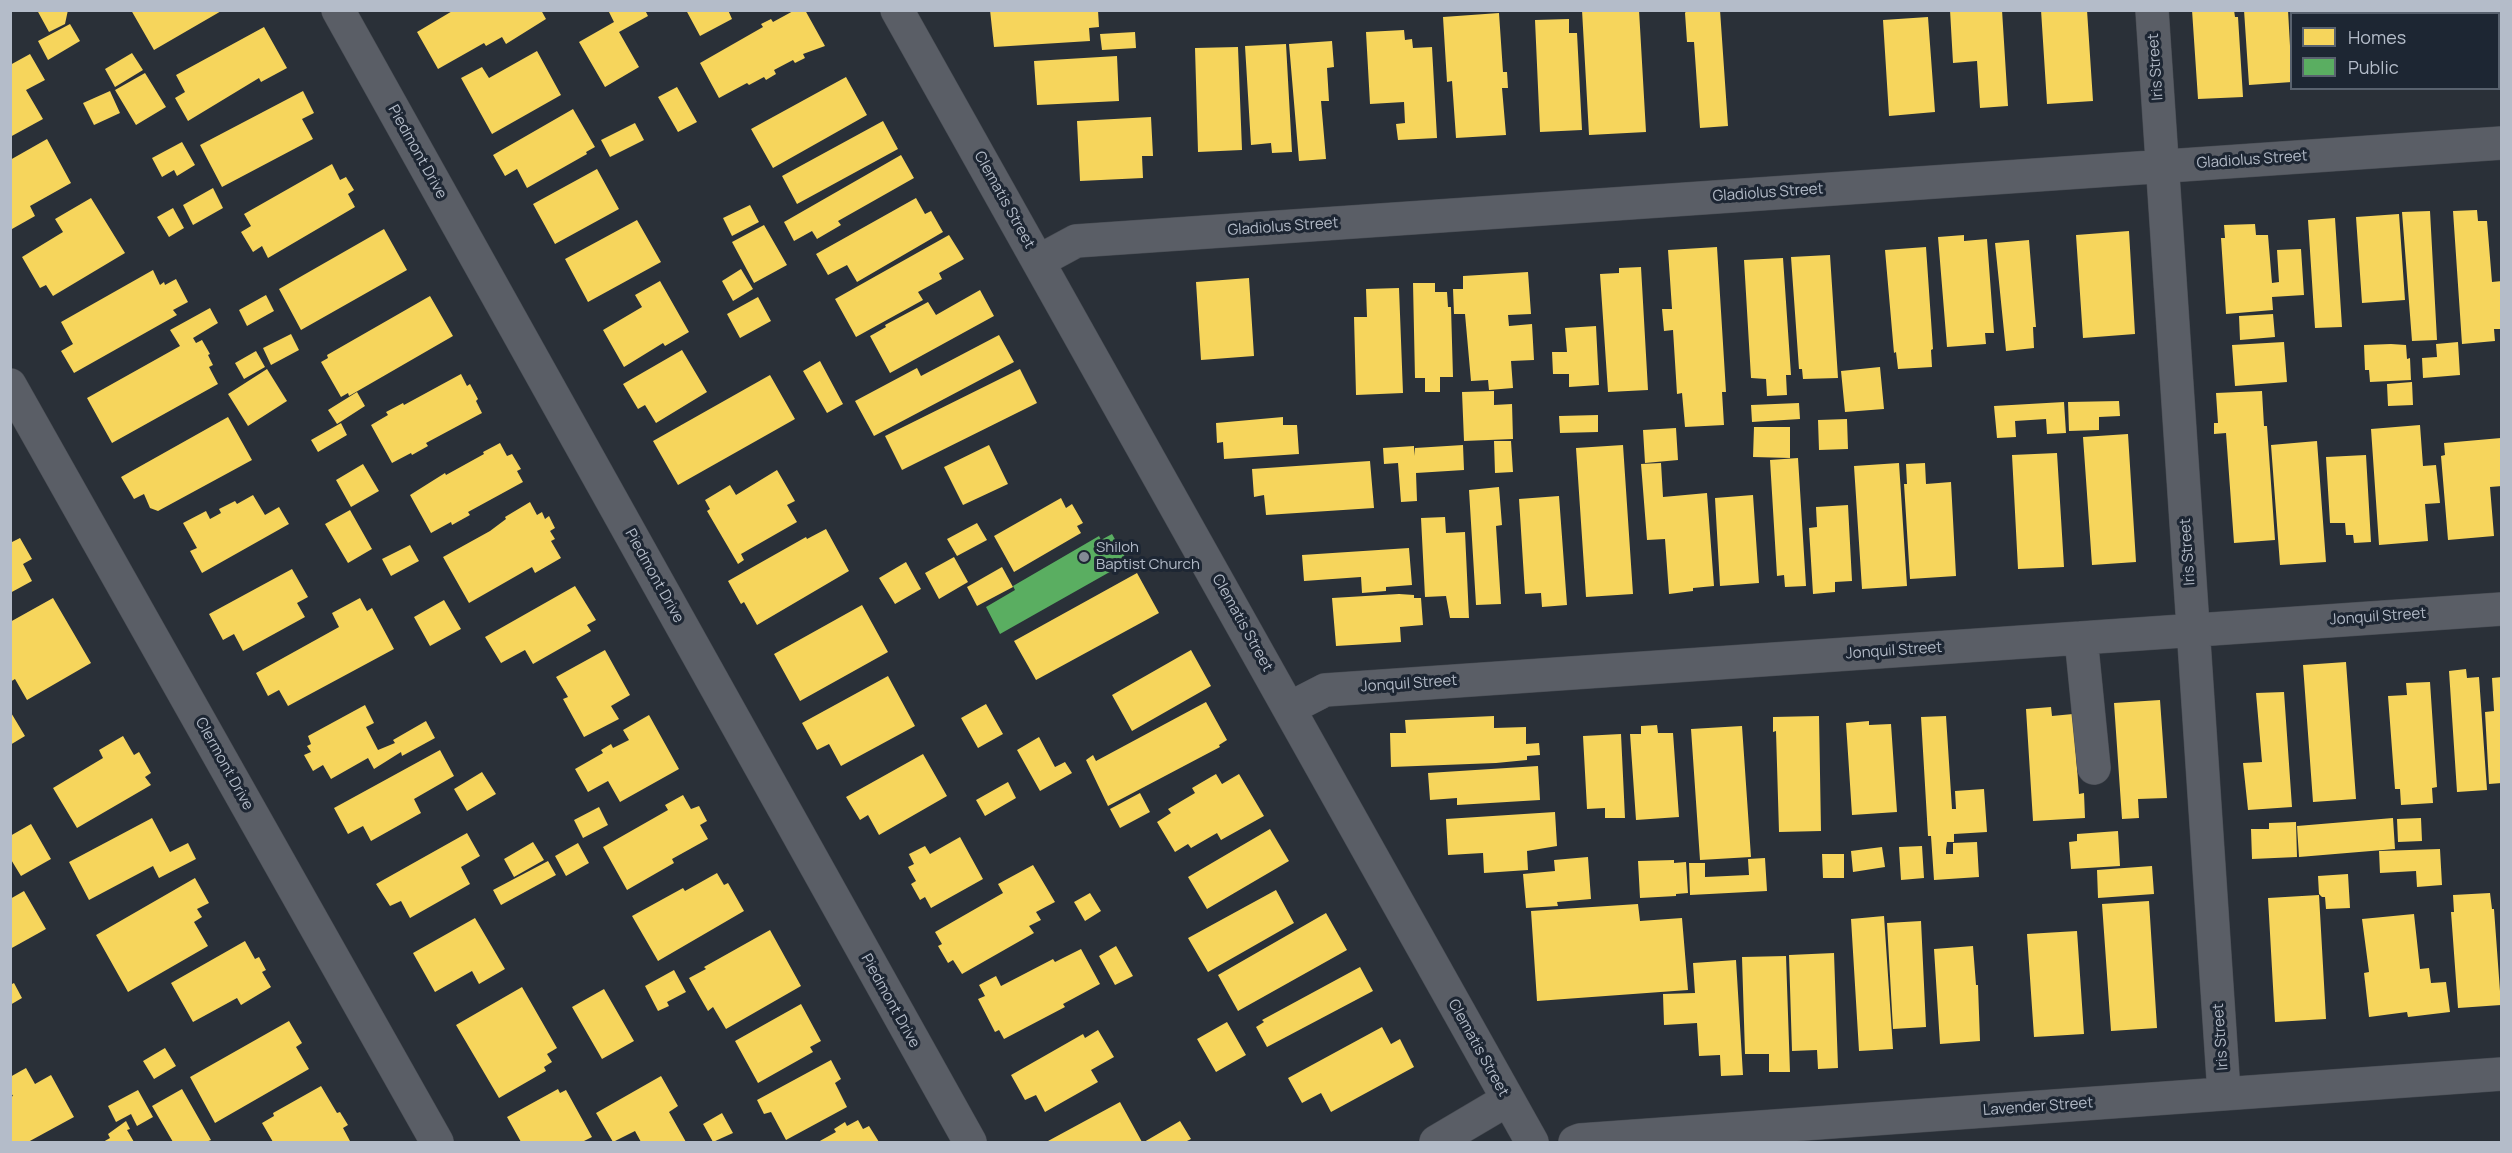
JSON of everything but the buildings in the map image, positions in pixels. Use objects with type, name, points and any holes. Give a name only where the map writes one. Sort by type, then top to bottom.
[{"type":"street","name":"Piedmont Drive","points":[[338,10],[969,1143]]},
{"type":"street","name":"Clematis Street","points":[[897,10],[1532,1143]]},
{"type":"street","name":"Iris Street","points":[[2152,10],[2224,1093]]},
{"type":"street","name":"Gladiolus Street","points":[[1039,261],[1076,241],[2502,143]]},
{"type":"street","name":"Clermont Drive","points":[[10,385],[437,1143]]},
{"type":"street","name":"Jonquil Street","points":[[1290,708],[1325,690],[2502,609]]},
{"type":"street","points":[[2081,638],[2094,768]]},
{"type":"street","name":"Lavender Street","points":[[1575,1143],[1580,1140],[2502,1074]]},
{"type":"street","points":[[1436,1143],[1507,1100]]},
{"type":"place","name":"Shiloh Baptist Church","points":[[1084,557]]}]
